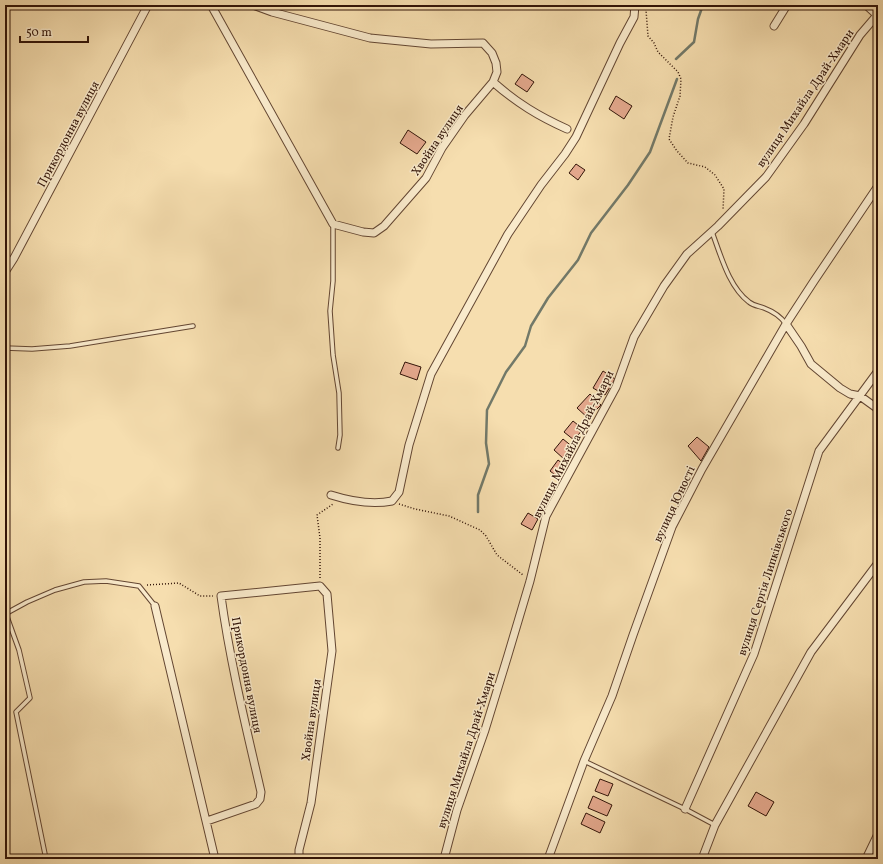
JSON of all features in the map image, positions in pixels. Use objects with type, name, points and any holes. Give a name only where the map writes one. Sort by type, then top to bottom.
[{"type":"street","name":"Прикордонна вулиця","points":[[5,272],[18,251],[148,5]]},
{"type":"street","points":[[211,5],[333,224]]},
{"type":"street","points":[[253,5],[272,12],[370,38],[431,44],[482,43],[492,53],[496,63],[497,72],[493,82],[527,109],[567,129]]},
{"type":"street","points":[[331,495],[344,500],[380,504],[392,501],[399,492],[409,445],[431,374],[508,234],[576,137],[620,43],[634,17],[635,5]]},
{"type":"street","points":[[774,26],[787,5]]},
{"type":"street","points":[[866,5],[878,15]]},
{"type":"street","name":"вулиця Михайла Драй-Хмари","points":[[444,859],[457,810],[485,730],[530,581],[546,516],[616,387],[634,337],[664,286],[687,254],[712,232],[766,177],[804,124],[860,35],[878,15]]},
{"type":"street","name":"Хвойна вулиця","points":[[333,224],[363,232],[374,233],[384,226],[426,178],[442,148],[465,115],[493,82]]},
{"type":"street","name":"вулиця Юності","points":[[548,859],[584,761],[612,696],[672,527],[702,469],[786,324],[878,186]]},
{"type":"street","points":[[786,324],[811,364],[840,388],[850,394],[860,396],[878,409]]},
{"type":"street","name":"вулиця Сергія Липківського","points":[[685,809],[754,654],[819,451],[878,371]]},
{"type":"street","points":[[702,859],[715,826],[811,652],[878,563]]},
{"type":"street","points":[[221,596],[320,586]]},
{"type":"street","name":"Хвойна вулиця","points":[[299,859],[299,850],[311,803],[332,651],[327,594],[320,586]]},
{"type":"street","name":"Прикордонна вулиця","points":[[207,821],[256,804],[260,799],[261,792],[237,689],[226,635],[221,596]]},
{"type":"street","points":[[155,606],[215,859]]},
{"type":"street","points":[[866,859],[878,834]]},
{"type":"lane","points":[[333,224],[333,281],[330,311],[333,354],[339,393],[340,435],[338,448]]},
{"type":"lane","points":[[712,232],[732,280],[740,294],[751,304],[765,308],[781,318],[786,324]]},
{"type":"lane","points":[[5,348],[32,349],[70,346],[193,326]]},
{"type":"lane","points":[[46,859],[16,712],[30,698],[19,650],[5,614],[27,602],[55,590],[84,582],[106,581],[139,586],[155,606]]},
{"type":"lane","points":[[584,761],[685,809],[715,826]]},
{"type":"path","points":[[641,5],[646,10],[648,36],[654,43],[658,52],[678,72],[682,79],[680,96],[673,117],[669,139],[688,163],[705,167],[714,175],[724,189],[723,221]]},
{"type":"path","points":[[320,586],[320,538],[317,515],[333,504],[344,500]]},
{"type":"path","points":[[392,501],[415,509],[449,516],[480,530],[486,536],[496,555],[530,581]]},
{"type":"path","points":[[139,586],[179,583],[200,596],[221,596]]},
{"type":"building","points":[[522,74],[534,82],[527,92],[515,84]]},
{"type":"building","points":[[616,96],[632,106],[624,119],[609,109]]},
{"type":"building","points":[[408,130],[426,142],[417,154],[400,143]]},
{"type":"building","points":[[576,164],[585,170],[578,180],[569,173]]},
{"type":"building","points":[[405,362],[421,367],[417,380],[400,374]]},
{"type":"building","points":[[603,371],[615,379],[605,395],[593,388]]},
{"type":"building","points":[[590,394],[601,405],[588,418],[577,408]]},
{"type":"building","points":[[573,421],[583,429],[574,440],[564,432]]},
{"type":"building","points":[[697,437],[709,447],[701,461],[688,446]]},
{"type":"building","points":[[563,439],[574,448],[564,459],[554,450]]},
{"type":"building","points":[[558,460],[567,467],[559,478],[550,471]]},
{"type":"building","points":[[528,513],[538,519],[532,530],[521,524]]},
{"type":"building","points":[[600,779],[613,784],[608,796],[595,791]]},
{"type":"building","points":[[756,792],[774,802],[766,816],[748,806]]},
{"type":"building","points":[[593,796],[612,805],[607,816],[588,808]]},
{"type":"building","points":[[586,813],[605,822],[600,833],[581,824]]},
{"type":"waterway","points":[[676,59],[694,42],[698,19],[703,5]]},
{"type":"waterway","points":[[478,512],[478,495],[489,464],[486,443],[487,410],[506,372],[525,346],[531,326],[548,298],[578,260],[591,233],[628,185],[650,152],[677,79]]}]
